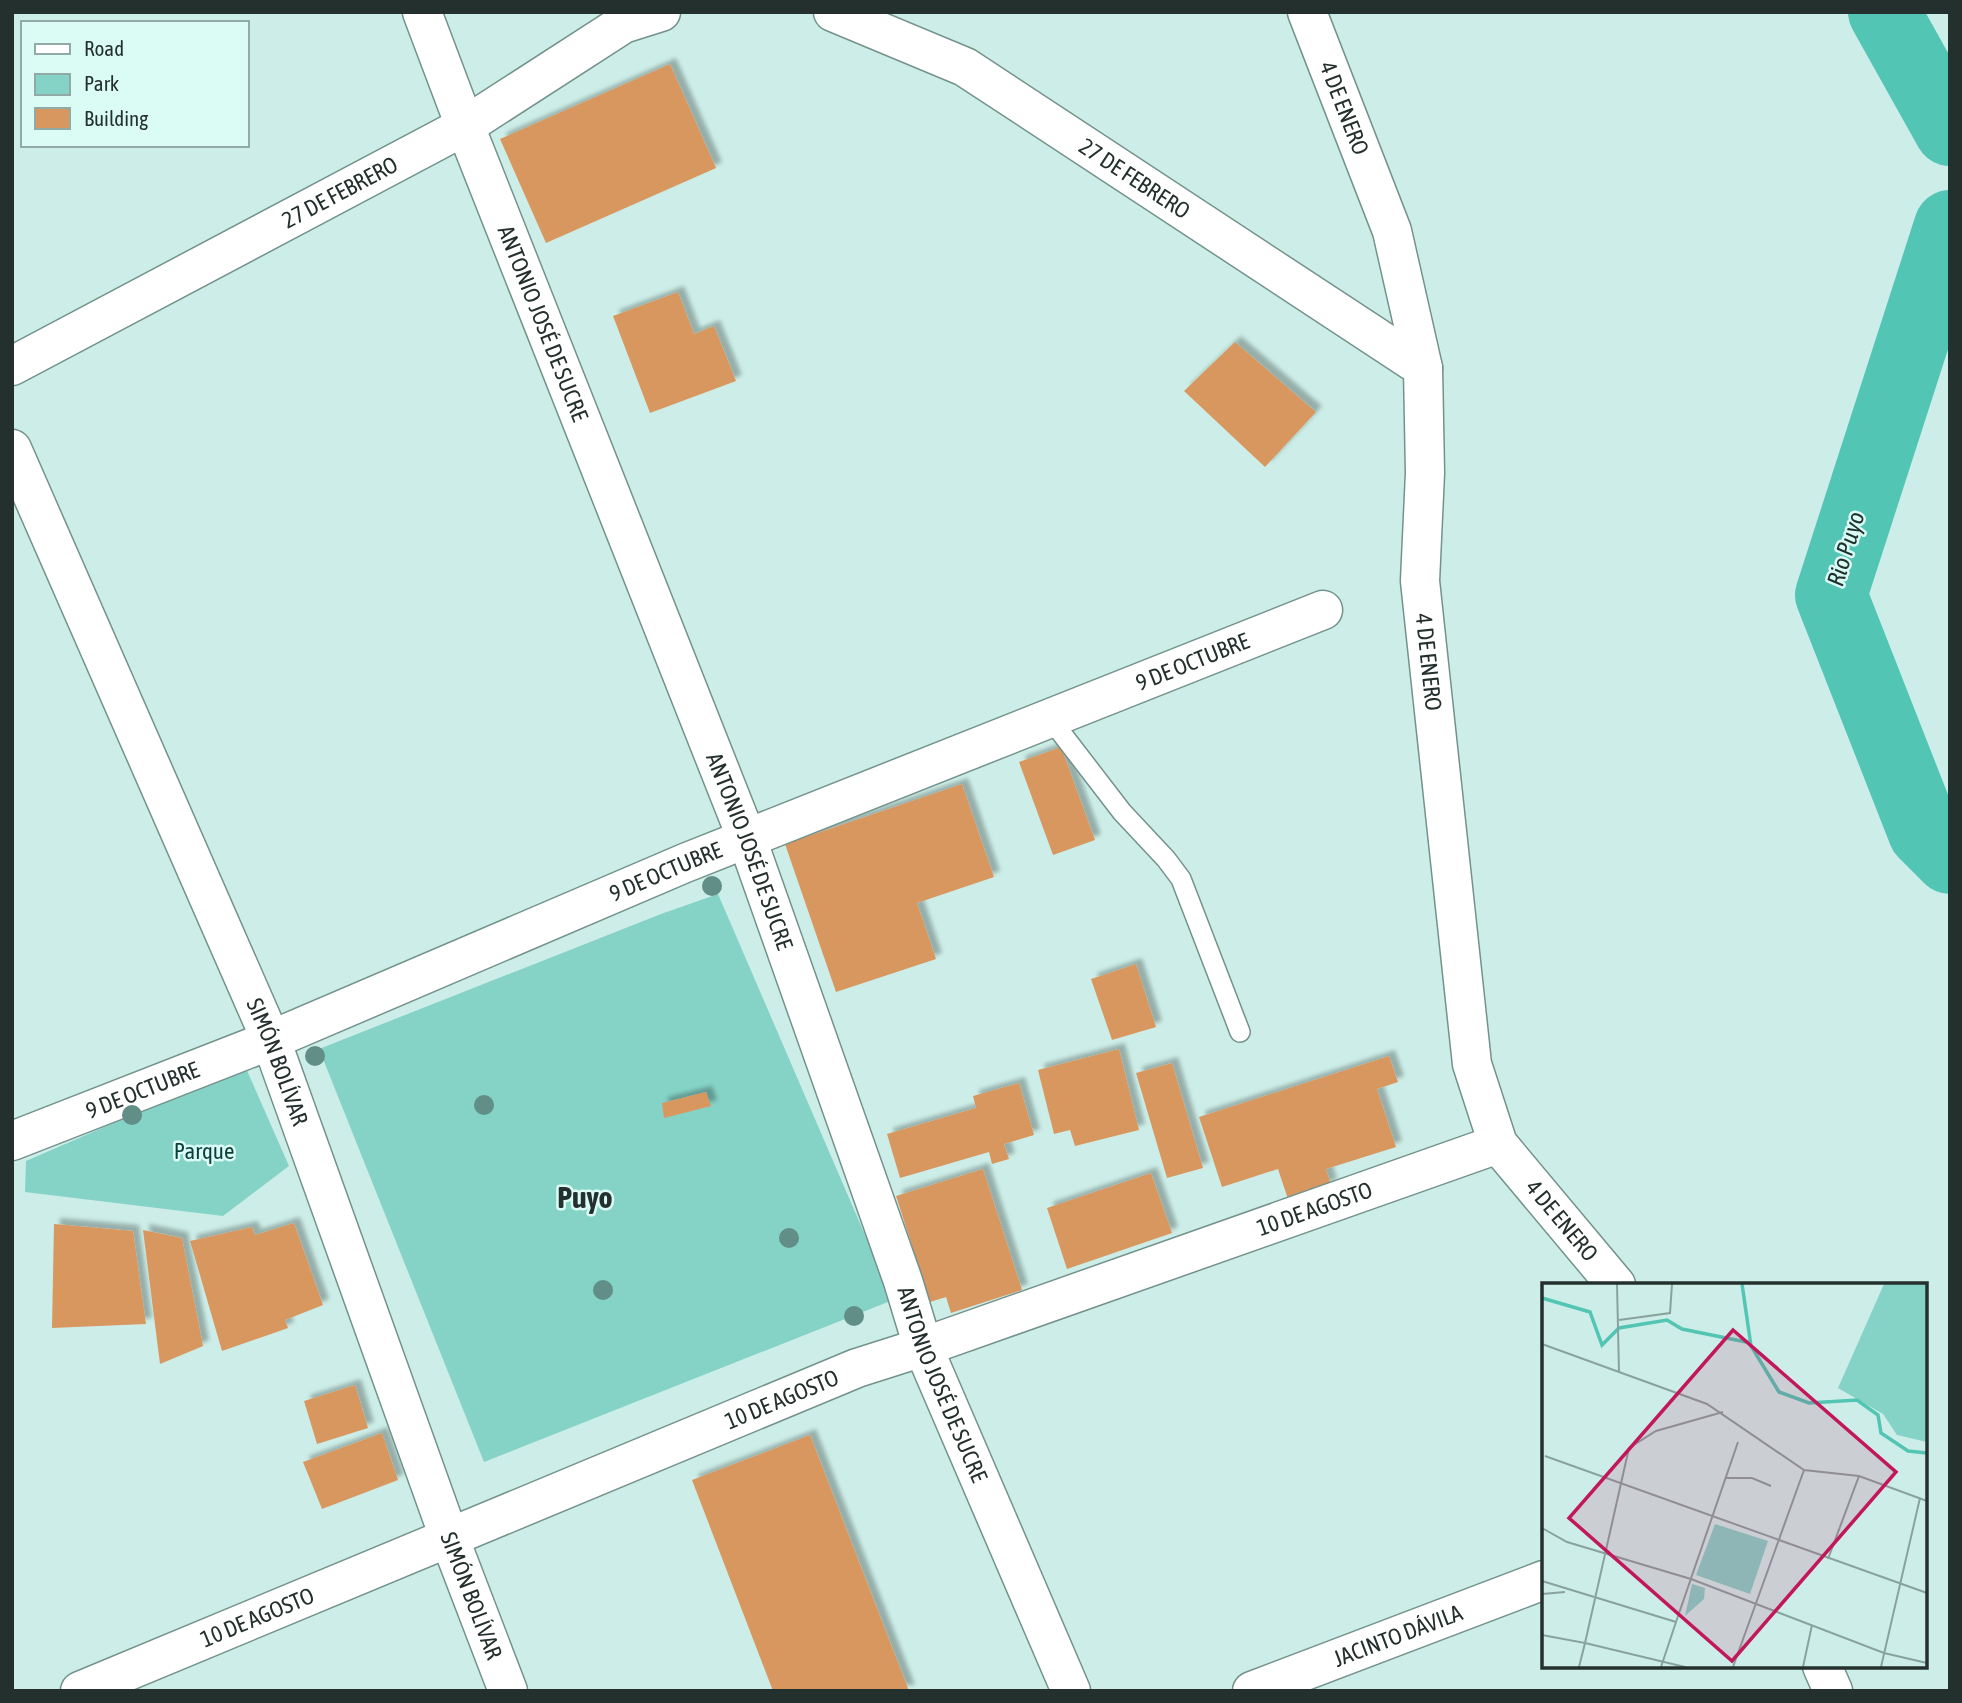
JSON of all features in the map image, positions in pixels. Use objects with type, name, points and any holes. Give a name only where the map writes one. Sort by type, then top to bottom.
[{"type":"street","name":"ANTONIO JOSÉ DE SUCRE","points":[[422,12],[747,839],[903,1281],[923,1348],[1071,1691]]},
{"type":"street","name":"27 DE FEBRERO","points":[[12,366],[465,126],[623,24],[661,12]]},
{"type":"street","name":"27 DE FEBRERO","points":[[833,12],[965,66],[1423,368]]},
{"type":"street","name":"4 DE ENERO","points":[[1307,12],[1392,231],[1423,368],[1425,473],[1420,581],[1472,1063],[1498,1144],[1614,1283]]},
{"type":"street","name":"SIMÓN BOLÍVAR","points":[[12,449],[271,1040],[449,1537],[508,1691]]},
{"type":"street","name":"9 DE OCTUBRE","points":[[12,1141],[271,1040],[747,839],[1323,610]]},
{"type":"street","name":"10 DE AGOSTO","points":[[80,1691],[857,1368],[923,1348],[1498,1144]]},
{"type":"street","name":"JACINTO DÁVILA","points":[[1252,1691],[1542,1581]]},
{"type":"street","points":[[1823,1668],[1833,1691]]},
{"type":"lane","points":[[1049,717],[1122,812],[1167,859],[1181,878],[1240,1032]]},
{"type":"green space","points":[[718,894],[893,1300],[484,1462],[319,1049]]},
{"type":"green space","name":"Parque","points":[[245,1066],[289,1166],[223,1216],[25,1192],[26,1161]]},
{"type":"building","points":[[670,64],[716,168],[546,243],[500,139]]},
{"type":"building","points":[[678,292],[694,334],[714,326],[736,381],[650,413],[613,316]]},
{"type":"building","points":[[1235,342],[1316,412],[1265,467],[1184,391]]},
{"type":"building","points":[[1061,747],[1095,840],[1053,855],[1019,762]]},
{"type":"building","points":[[962,784],[994,877],[917,903],[936,959],[836,992],[785,844]]},
{"type":"building","points":[[1136,964],[1156,1027],[1112,1040],[1091,979]]},
{"type":"building","points":[[1119,1049],[1139,1130],[1075,1146],[1070,1130],[1054,1134],[1038,1070]]},
{"type":"building","points":[[1389,1056],[1398,1082],[1377,1089],[1396,1147],[1326,1169],[1331,1185],[1288,1199],[1278,1169],[1222,1187],[1199,1117]]},
{"type":"building","points":[[1172,1063],[1203,1168],[1167,1178],[1136,1073]]},
{"type":"building","points":[[1019,1083],[1034,1135],[1004,1144],[1009,1159],[992,1164],[989,1152],[900,1178],[887,1134],[976,1108],[973,1096]]},
{"type":"building","points":[[706,1092],[711,1106],[664,1118],[662,1103]]},
{"type":"building","points":[[983,1169],[1022,1290],[951,1313],[946,1297],[930,1302],[896,1196]]},
{"type":"building","points":[[1151,1173],[1172,1233],[1067,1269],[1047,1208]]},
{"type":"building","points":[[294,1223],[323,1305],[285,1320],[288,1328],[222,1351],[190,1241],[252,1227],[255,1235]]},
{"type":"building","points":[[54,1224],[133,1231],[146,1324],[52,1328]]},
{"type":"building","points":[[143,1230],[182,1238],[203,1346],[160,1364]]},
{"type":"building","points":[[355,1385],[368,1428],[317,1444],[304,1401]]},
{"type":"building","points":[[382,1433],[398,1480],[322,1509],[303,1462]]},
{"type":"building","points":[[810,1435],[909,1691],[773,1691],[692,1480]]},
{"type":"waterway","points":[[1884,12],[1950,130]]},
{"type":"waterway","name":"Rio Puyo","points":[[1950,226],[1831,595],[1924,832],[1950,858]]},
{"type":"district","name":"Puyo","points":[[585,1198]]}]
